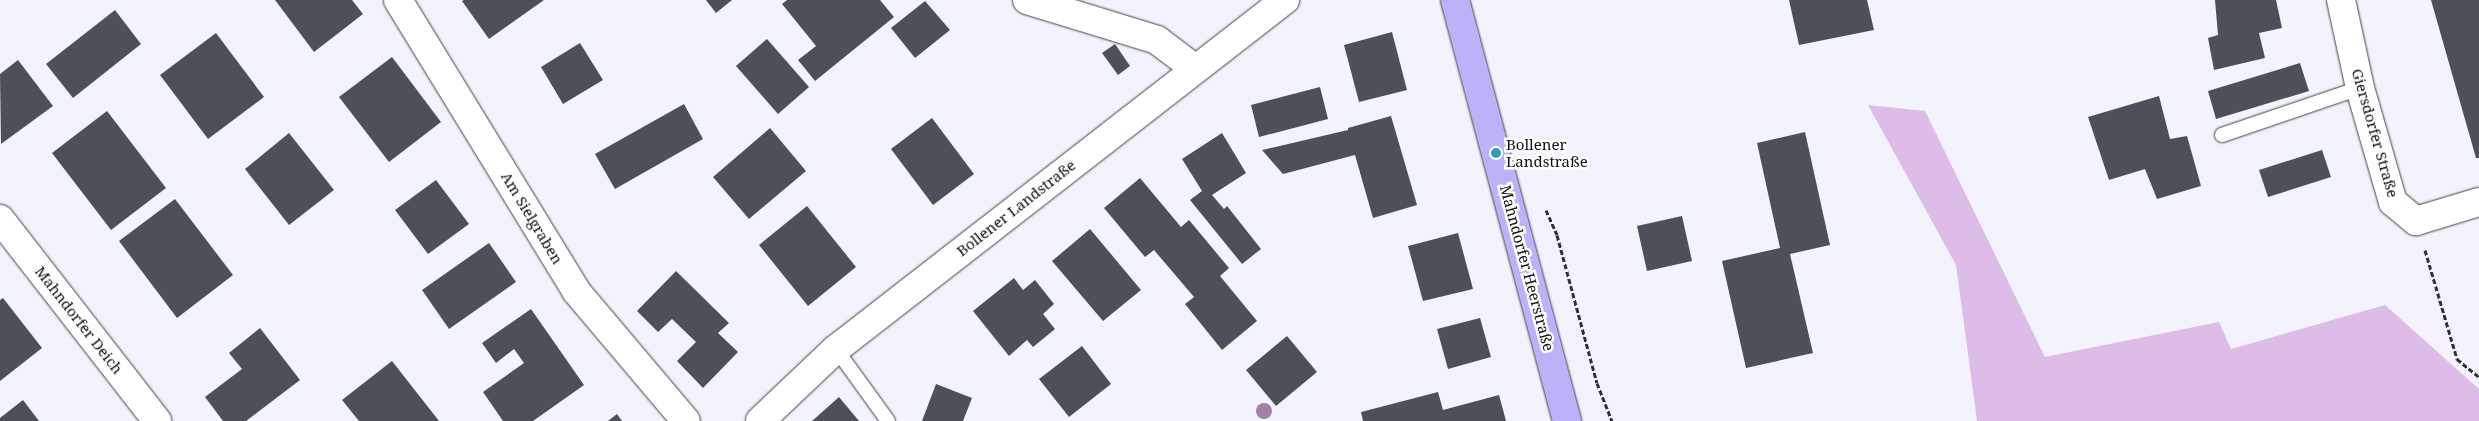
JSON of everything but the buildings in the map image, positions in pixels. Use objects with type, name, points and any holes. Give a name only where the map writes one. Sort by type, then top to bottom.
[{"type":"main road","name":"Mahndorfer Heerstraße","points":[[1455,0],[1568,421]]},
{"type":"street","name":"Am Sielgraben","points":[[398,0],[576,291],[686,421]]},
{"type":"street","points":[[1027,0],[1157,40],[1194,68]]},
{"type":"street","name":"Giersdorfer Straße","points":[[2341,0],[2360,88],[2393,202],[2416,221]]},
{"type":"street","name":"Bollener Landstraße","points":[[760,421],[836,349],[1194,68],[1286,2]]},
{"type":"street","points":[[2416,221],[2479,202]]},
{"type":"street","name":"Mahndorfer Deich","points":[[0,219],[157,421]]},
{"type":"lane","points":[[2222,135],[2360,88]]},
{"type":"lane","points":[[836,349],[888,421]]},
{"type":"path","points":[[2416,221],[2457,359],[2479,377]]},
{"type":"shaded area","points":[[1868,105],[1925,111],[2045,357],[2219,322],[2231,349],[2385,305],[2479,389],[2479,421],[1977,421],[1956,265]]},
{"type":"place","name":"Bollener Landstraße","points":[[1496,153]]}]
